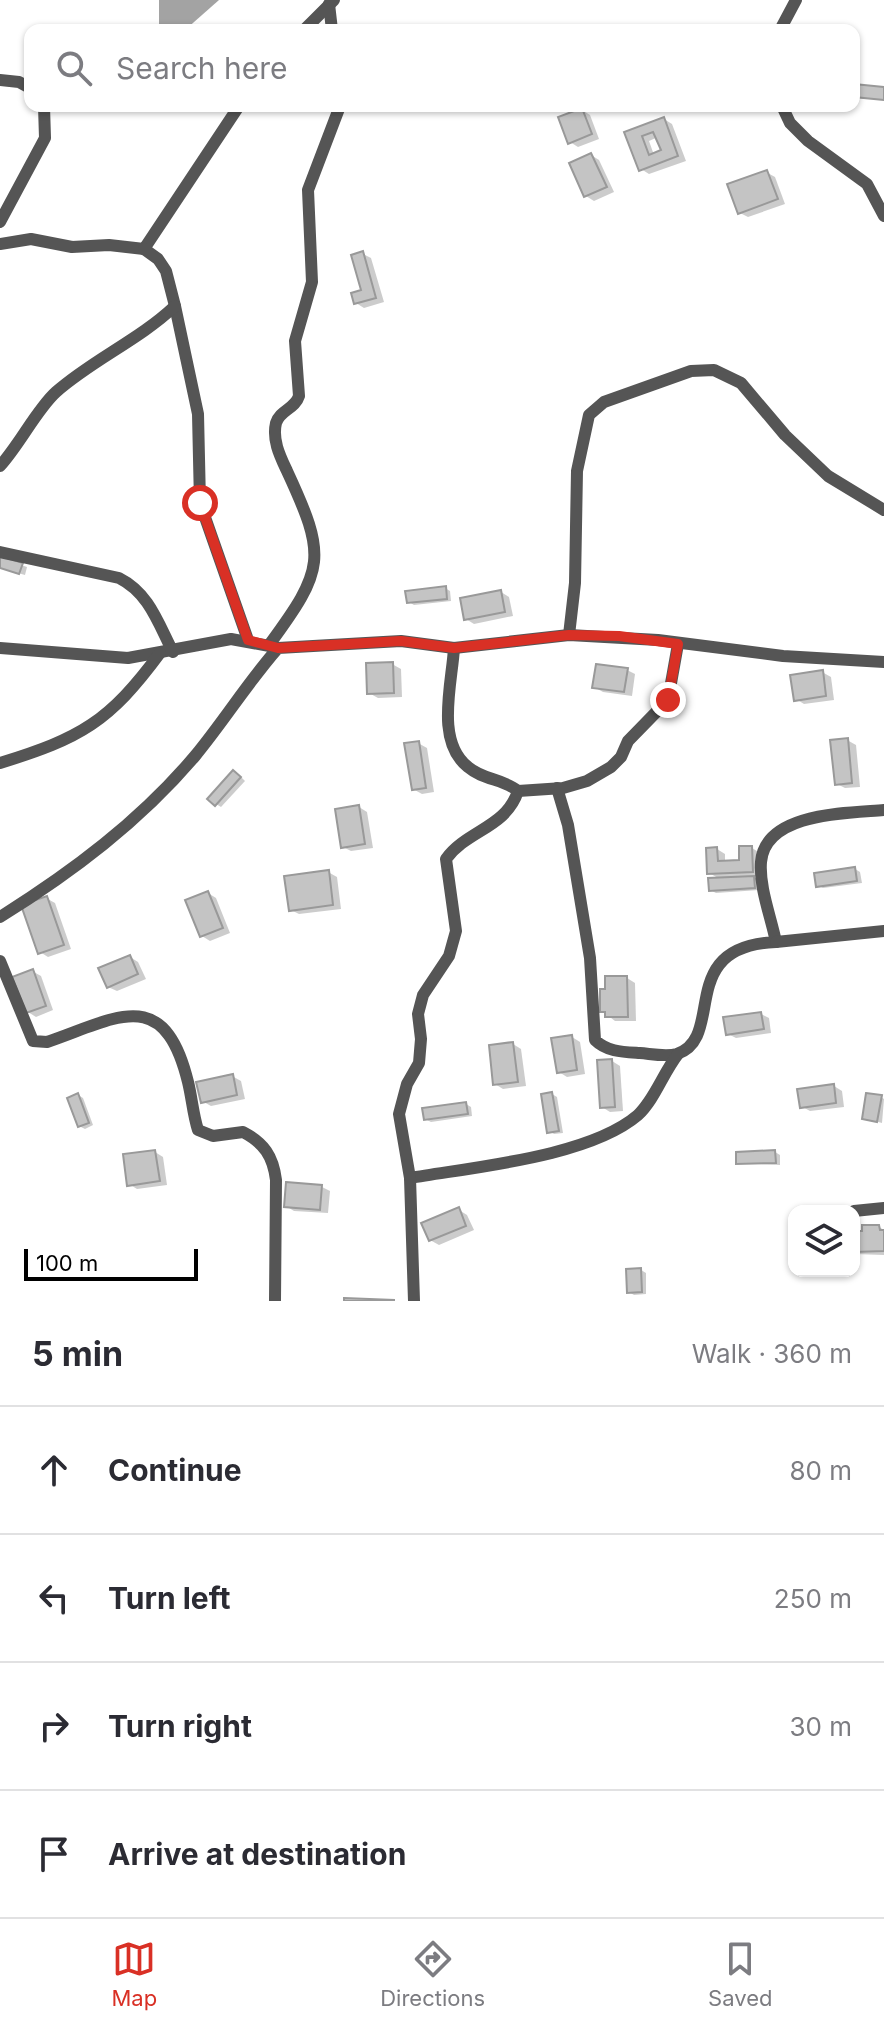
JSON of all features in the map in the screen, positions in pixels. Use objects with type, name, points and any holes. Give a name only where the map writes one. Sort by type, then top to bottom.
[{"type":"street","points":[[783,24],[796,0]]},
{"type":"street","points":[[310,24],[331,2]]},
{"type":"street","points":[[331,2],[332,24]]},
{"type":"street","points":[[0,80],[24,85]]},
{"type":"street","points":[[0,222],[45,138],[44,112]]},
{"type":"street","points":[[144,249],[235,112]]},
{"type":"street","points":[[0,917],[100,848],[195,756],[274,647],[310,584],[316,558],[312,524],[280,456],[276,426],[281,414],[297,403],[299,396],[295,341],[309,296],[312,267],[308,190],[338,112]]},
{"type":"street","points":[[785,112],[790,123],[808,141],[867,184],[884,216]]},
{"type":"street","points":[[0,244],[31,239],[72,247],[109,245],[144,249],[158,259],[166,271],[198,414],[200,503],[248,640]]},
{"type":"street","points":[[0,466],[22,442],[57,391],[152,328],[175,306]]},
{"type":"street","points":[[569,635],[575,583],[577,471],[589,415],[604,402],[691,371],[714,370],[741,383],[785,435],[828,476],[884,510]]},
{"type":"street","points":[[0,552],[119,578],[135,586],[148,601],[166,653]]},
{"type":"street","points":[[0,648],[128,658],[231,639],[274,647],[401,641],[454,648],[569,635],[619,636],[884,662]]},
{"type":"street","points":[[454,648],[448,725],[452,751],[467,767],[510,784],[518,791],[557,788],[587,781],[621,757],[628,741],[668,700],[678,644]]},
{"type":"street","points":[[0,763],[66,740],[112,712],[166,653]]},
{"type":"street","points":[[557,788],[568,825],[590,958],[595,1040],[602,1047],[616,1051],[678,1054]]},
{"type":"street","points":[[414,1301],[410,1178],[399,1114],[407,1084],[419,1063],[421,1039],[418,1014],[423,995],[449,956],[456,931],[446,859],[455,846],[500,820],[518,791]]},
{"type":"street","points":[[776,942],[761,864],[770,841],[802,820],[884,810]]},
{"type":"street","points":[[410,1178],[541,1155],[598,1138],[639,1114],[678,1054],[688,1047],[697,1032],[706,993],[724,956],[737,947],[884,931]]},
{"type":"street","points":[[0,961],[33,1041],[47,1042],[128,1014],[144,1015],[169,1034],[178,1051],[198,1130],[213,1136],[243,1132],[265,1148],[274,1162],[276,1180],[275,1301]]},
{"type":"street","points":[[860,1210],[884,1208]]},
{"type":"shaded area","points":[[159,0],[219,0],[192,24],[159,24]]},
{"type":"building","points":[[860,85],[884,87],[884,100],[860,98]]},
{"type":"building","points":[[584,112],[592,134],[568,144],[558,117]]},
{"type":"building","points":[[664,117],[678,156],[639,171],[624,132]],"holes":[[[653,132],[661,150],[649,155],[642,136]]]},
{"type":"building","points":[[591,153],[607,187],[584,197],[569,163]]},
{"type":"building","points":[[767,170],[778,199],[738,214],[727,184]]},
{"type":"building","points":[[363,251],[376,298],[354,304],[351,293],[361,290],[351,255]]},
{"type":"building","points":[[0,556],[23,563],[19,574],[0,568]]},
{"type":"building","points":[[446,586],[447,599],[407,603],[405,591]]},
{"type":"building","points":[[501,590],[505,612],[464,620],[460,598]]},
{"type":"building","points":[[393,662],[394,693],[367,694],[366,663]]},
{"type":"building","points":[[596,664],[628,668],[624,692],[592,688]]},
{"type":"building","points":[[823,670],[826,696],[794,701],[790,675]]},
{"type":"building","points":[[848,738],[852,783],[835,785],[830,740]]},
{"type":"building","points":[[419,741],[426,788],[412,790],[404,743]]},
{"type":"building","points":[[233,770],[241,777],[215,806],[207,799]]},
{"type":"building","points":[[359,805],[365,844],[341,848],[335,809]]},
{"type":"building","points":[[739,846],[752,846],[753,872],[707,874],[706,848],[717,847],[718,861],[739,860]]},
{"type":"building","points":[[855,867],[857,881],[816,887],[814,873]]},
{"type":"building","points":[[329,870],[333,905],[289,911],[284,876]]},
{"type":"building","points":[[754,876],[755,888],[709,891],[708,878]]},
{"type":"building","points":[[208,891],[223,928],[200,937],[185,900]]},
{"type":"building","points":[[47,896],[64,945],[38,954],[21,905]]},
{"type":"building","points":[[130,955],[138,974],[107,988],[98,968]]},
{"type":"building","points":[[33,969],[46,1006],[26,1013],[12,977]]},
{"type":"building","points":[[605,976],[627,976],[628,1017],[605,1017],[605,1012],[600,1012],[600,989],[605,989]]},
{"type":"building","points":[[761,1012],[764,1029],[726,1035],[723,1017]]},
{"type":"building","points":[[572,1035],[577,1070],[557,1073],[551,1038]]},
{"type":"building","points":[[513,1042],[518,1082],[493,1085],[489,1045]]},
{"type":"building","points":[[612,1059],[615,1107],[600,1108],[597,1060]]},
{"type":"building","points":[[233,1074],[237,1095],[201,1103],[196,1082]]},
{"type":"building","points":[[834,1084],[836,1103],[800,1108],[797,1089]]},
{"type":"building","points":[[552,1092],[559,1131],[547,1133],[541,1094]]},
{"type":"building","points":[[78,1093],[89,1123],[78,1127],[67,1098]]},
{"type":"building","points":[[866,1093],[882,1095],[877,1122],[862,1119]]},
{"type":"building","points":[[466,1102],[468,1114],[424,1120],[422,1108]]},
{"type":"building","points":[[155,1150],[160,1181],[127,1186],[123,1154]]},
{"type":"building","points":[[775,1150],[776,1163],[736,1164],[736,1152]]},
{"type":"building","points":[[286,1182],[322,1185],[320,1210],[284,1207]]},
{"type":"building","points":[[459,1207],[466,1226],[429,1241],[421,1223]]},
{"type":"building","points":[[862,1225],[879,1225],[880,1230],[884,1230],[884,1251],[860,1252]]},
{"type":"building","points":[[641,1268],[642,1292],[627,1293],[626,1269]]},
{"type":"building","points":[[344,1298],[394,1300],[394,1301],[344,1301]]},
{"type":"route","points":[[200,503],[206,528],[222,562],[248,640],[278,648],[401,641],[454,648],[550,635],[658,640],[678,644],[668,700]]}]
